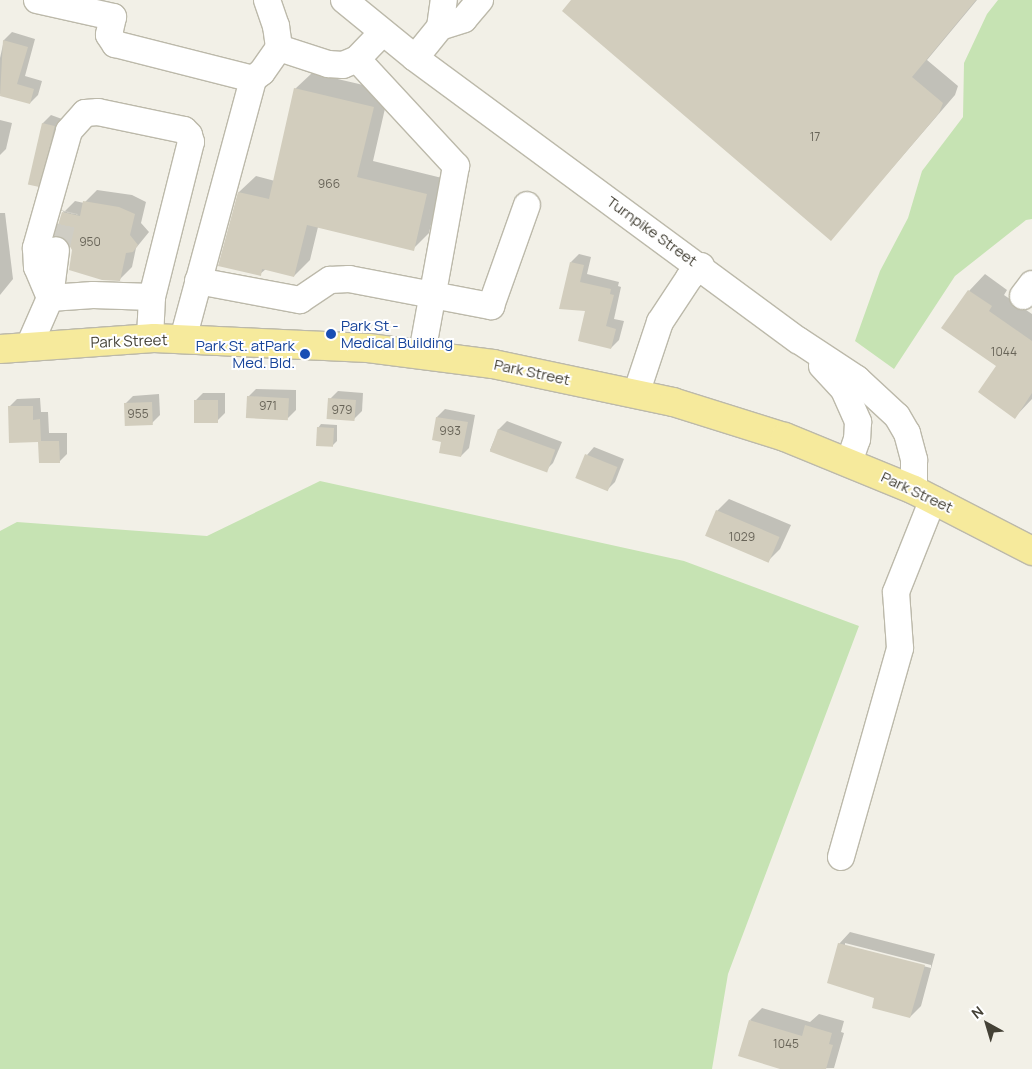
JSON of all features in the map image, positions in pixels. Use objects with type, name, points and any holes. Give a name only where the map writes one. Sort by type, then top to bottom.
[{"type":"main road","name":"Park Street","points":[[0,349],[150,338],[183,339],[309,344],[422,354],[493,364],[636,394],[731,418],[849,462],[923,495],[1032,551]]},
{"type":"street","points":[[37,0],[115,9],[109,35],[115,44],[253,79]]},
{"type":"street","points":[[183,339],[253,79],[262,72],[279,48],[276,26],[267,0]]},
{"type":"street","name":"Turnpike Street","points":[[344,0],[415,58],[701,266],[798,340],[857,379],[897,416],[907,433],[923,495]]},
{"type":"street","points":[[415,58],[440,27],[444,0]]},
{"type":"street","points":[[440,27],[464,19],[480,0]]},
{"type":"street","points":[[279,48],[328,64],[343,65],[358,59],[383,32]]},
{"type":"street","points":[[358,59],[456,166],[422,354]]},
{"type":"street","points":[[65,211],[92,112]]},
{"type":"street","points":[[50,298],[34,254],[69,131],[78,118],[92,112],[184,130],[189,135],[191,142],[152,297],[150,338]]},
{"type":"street","points":[[198,281],[300,300],[330,280],[349,279],[491,306],[526,205]]},
{"type":"street","points":[[29,346],[50,298],[56,250]]},
{"type":"street","points":[[636,394],[660,322],[689,278],[701,266]]},
{"type":"street","points":[[50,298],[93,295],[152,297]]},
{"type":"street","points":[[798,340],[853,406],[858,422],[856,439],[849,462]]},
{"type":"street","points":[[841,857],[900,648],[896,592],[923,495]]},
{"type":"green space","points":[[998,0],[1032,0],[1032,219],[1026,220],[955,276],[894,369],[855,341],[880,271],[908,218],[922,171],[963,117],[964,63],[987,14]]},
{"type":"green space","points":[[320,481],[684,561],[859,626],[728,974],[712,1069],[0,1069],[0,531],[17,522],[207,536]]},
{"type":"building","points":[[571,0],[976,0],[912,77],[943,103],[939,113],[831,241],[562,11]]},
{"type":"building","points":[[3,40],[28,47],[17,84],[34,89],[30,104],[0,96]]},
{"type":"building","points":[[294,88],[374,107],[357,177],[427,194],[414,251],[307,225],[294,277],[262,269],[261,276],[218,266],[238,192],[269,199]]},
{"type":"building","points":[[42,123],[55,126],[40,187],[28,184]]},
{"type":"building","points":[[83,201],[119,207],[135,214],[130,235],[138,245],[133,252],[126,253],[120,281],[102,280],[69,270],[72,250],[65,238],[55,235],[62,212],[80,216]]},
{"type":"building","points":[[570,262],[584,265],[580,282],[611,289],[610,294],[614,295],[606,326],[616,329],[611,349],[578,341],[585,311],[559,309]]},
{"type":"building","points":[[968,290],[992,306],[989,311],[1032,341],[1032,393],[1015,419],[978,392],[996,366],[941,328]]},
{"type":"building","points":[[247,396],[289,398],[288,420],[246,418]]},
{"type":"building","points":[[328,398],[356,400],[354,421],[327,419]]},
{"type":"building","points":[[194,400],[218,400],[218,423],[194,423]]},
{"type":"building","points":[[152,402],[153,425],[125,426],[124,403]]},
{"type":"building","points":[[8,406],[33,406],[33,420],[40,419],[41,441],[59,441],[60,463],[39,463],[38,442],[9,443]]},
{"type":"building","points":[[436,417],[468,422],[461,457],[439,453],[441,442],[432,440]]},
{"type":"building","points":[[317,427],[334,428],[333,447],[316,446]]},
{"type":"building","points":[[498,429],[555,450],[547,472],[490,452]]},
{"type":"building","points":[[585,454],[617,467],[608,491],[575,478]]},
{"type":"building","points":[[716,510],[780,537],[769,563],[705,536]]},
{"type":"building","points":[[838,943],[925,965],[910,1018],[872,1008],[874,998],[827,983]]},
{"type":"building","points":[[749,1020],[802,1036],[805,1025],[832,1033],[829,1044],[833,1045],[826,1069],[780,1069],[738,1056]]},
{"type":"tunnel","points":[[56,250],[65,211]]},
{"type":"place","name":"Park St - Medical Building","points":[[331,334]]},
{"type":"place","name":"Park St. atPark Med. Bld.","points":[[305,354]]}]
